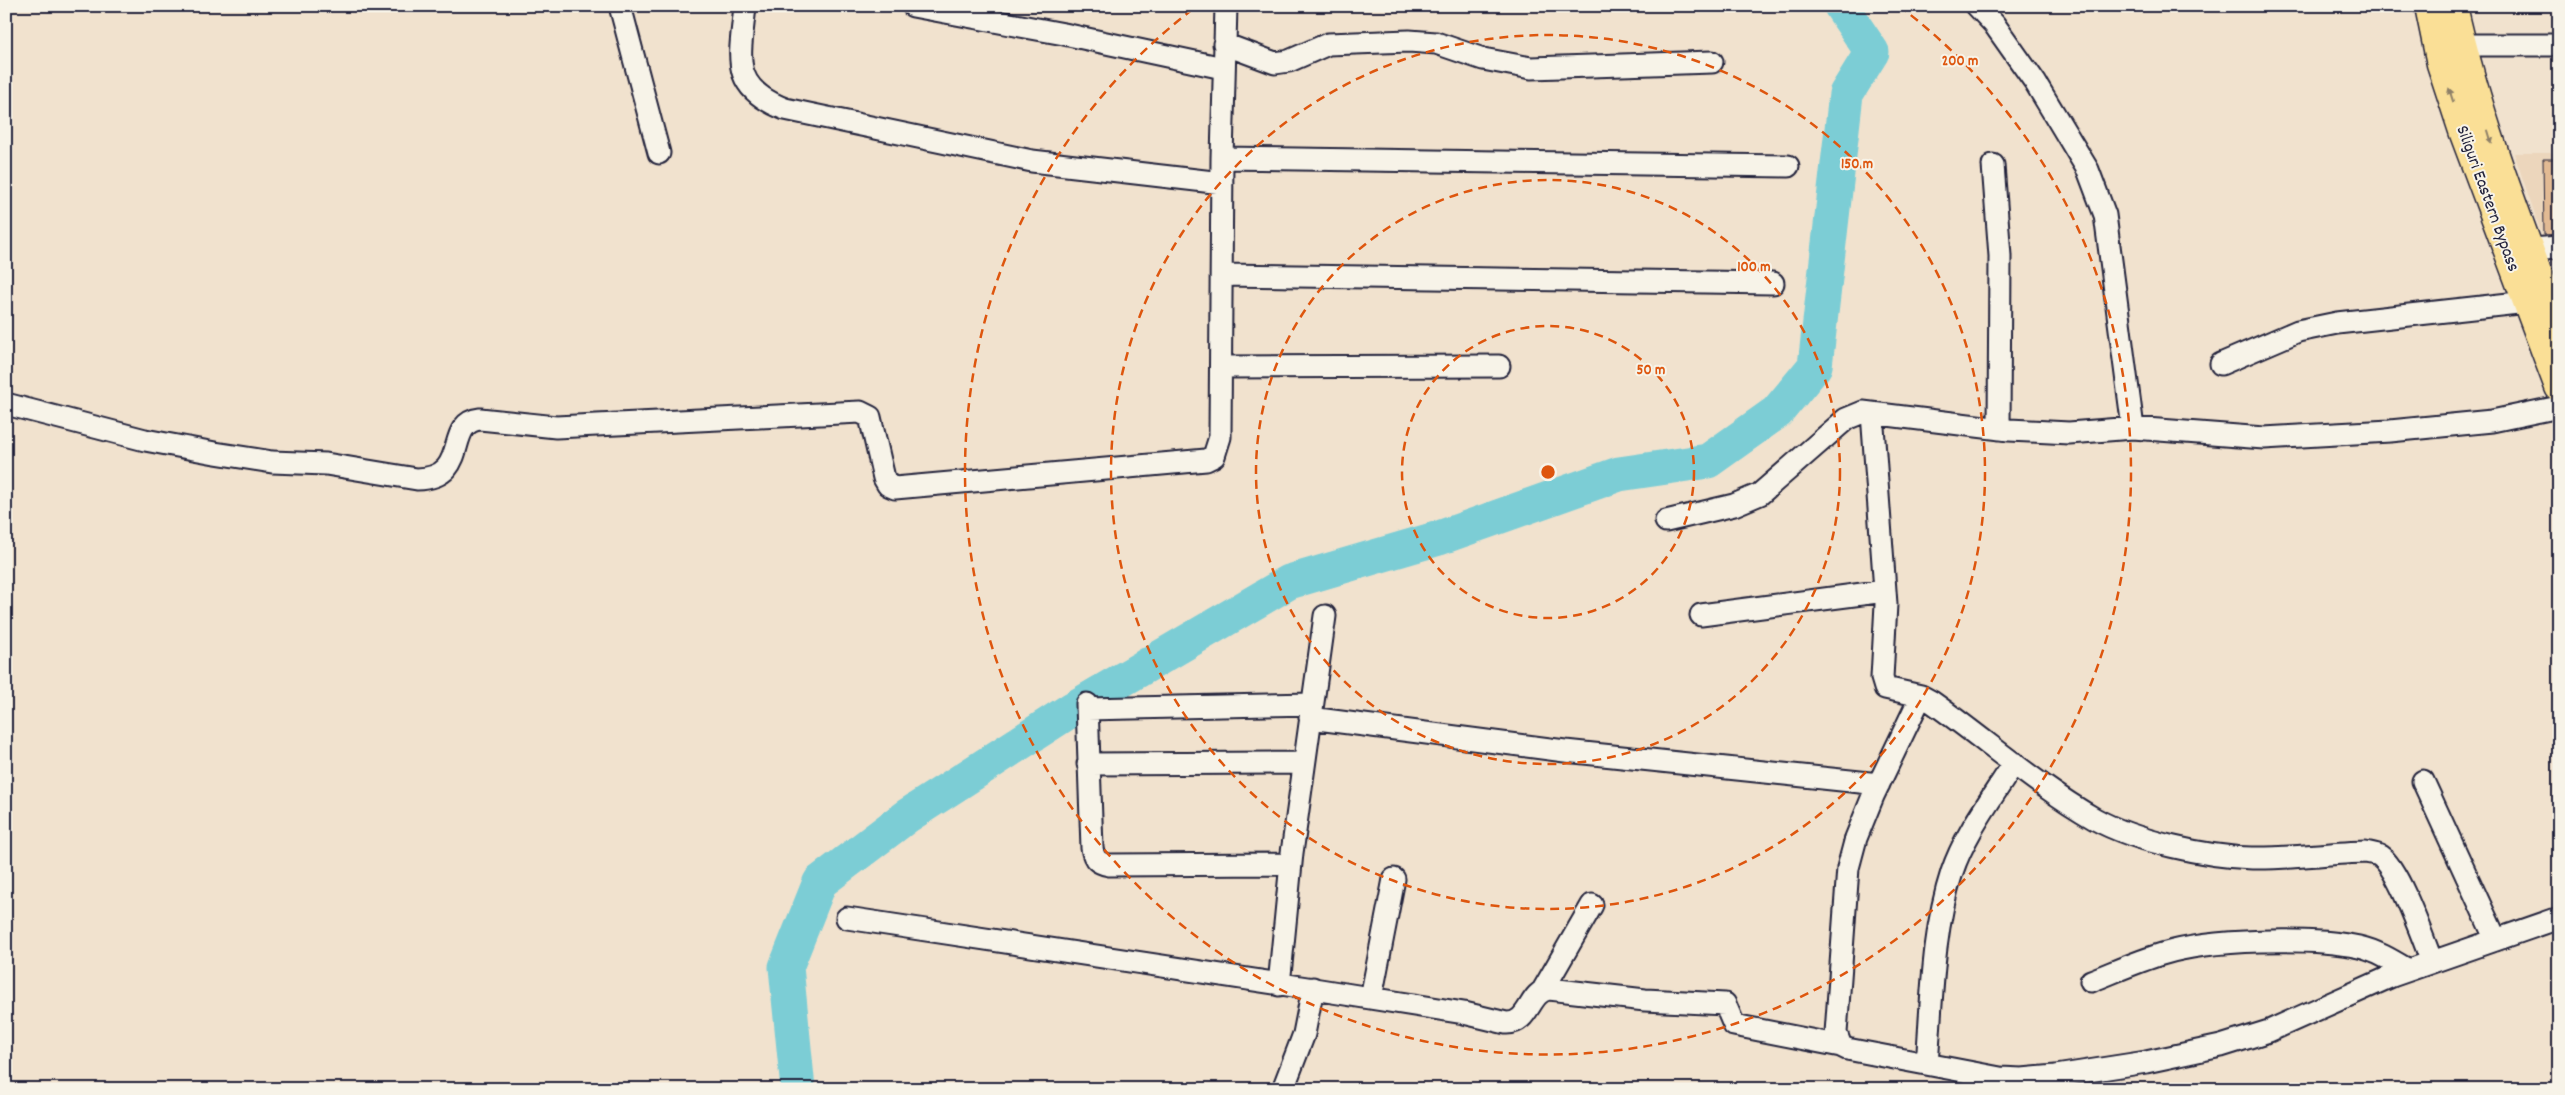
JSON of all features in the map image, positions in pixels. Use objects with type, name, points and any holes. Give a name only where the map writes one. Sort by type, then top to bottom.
[{"type":"main road","name":"Siliguri Eastern Bypass","points":[[2429,6],[2441,64],[2463,131],[2559,387]]},
{"type":"main road","name":"Siliguri Eastern Bypass","points":[[2453,6],[2462,45],[2496,158],[2559,329]]},
{"type":"street","points":[[620,6],[659,153]]},
{"type":"street","points":[[745,6],[741,65],[744,80],[750,89],[761,97],[785,109],[830,121],[1032,162],[1222,183]]},
{"type":"street","points":[[913,6],[1064,34],[1223,68]]},
{"type":"street","points":[[6,404],[145,440],[272,462],[326,464],[417,479],[433,477],[444,472],[451,463],[463,426],[472,420],[565,427],[860,412],[870,417],[872,422],[884,478],[888,485],[904,489],[1206,460],[1214,456],[1220,437],[1223,68],[1226,6]]},
{"type":"street","points":[[1977,6],[1994,24],[2035,82],[2088,170],[2105,215],[2133,428]]},
{"type":"street","points":[[1224,44],[1275,63],[1289,61],[1328,44],[1409,41],[1436,43],[1483,60],[1531,68],[1712,62]]},
{"type":"street","points":[[2462,45],[2559,45]]},
{"type":"street","points":[[1222,158],[1788,166]]},
{"type":"street","points":[[1993,165],[2000,256],[2000,428]]},
{"type":"street","points":[[2529,249],[2559,247]]},
{"type":"street","points":[[1222,275],[1773,283]]},
{"type":"street","points":[[2221,364],[2298,331],[2337,323],[2527,302]]},
{"type":"street","points":[[1222,367],[1499,366]]},
{"type":"street","points":[[1666,521],[1734,506],[1760,494],[1854,414],[1872,413],[2000,428],[2069,433],[2133,428],[2264,438],[2323,436],[2492,421],[2559,407]]},
{"type":"street","points":[[1872,413],[1886,591],[1882,684],[1889,690],[1921,696],[1954,717],[2014,763],[2096,819],[2148,840],[2216,855],[2253,858],[2365,852],[2380,856],[2389,866],[2439,960]]},
{"type":"street","points":[[1701,615],[1886,591]]},
{"type":"street","points":[[1279,985],[1291,864],[1325,616]]},
{"type":"street","points":[[1841,1046],[1836,1032],[1848,868],[1856,838],[1879,784],[1921,696]]},
{"type":"street","points":[[1291,864],[1109,865],[1100,863],[1094,858],[1092,848],[1087,706],[1311,711],[1574,752],[1879,784]]},
{"type":"street","points":[[1088,764],[1304,763]]},
{"type":"street","points":[[1927,1064],[1939,926],[1952,871],[1969,837],[2014,763]]},
{"type":"street","points":[[2423,781],[2496,940]]},
{"type":"street","points":[[1371,998],[1394,879]]},
{"type":"street","points":[[847,918],[1279,985],[1312,988],[1513,1023],[1522,1018],[1543,990],[1592,906]]},
{"type":"street","points":[[1543,990],[1725,1004],[1734,1026],[2000,1078],[2022,1084],[2146,1062],[2221,1046],[2269,1031],[2408,970],[2559,918]]},
{"type":"street","points":[[2091,981],[2163,953],[2201,946],[2237,943],[2337,944],[2361,948],[2387,958],[2408,970]]},
{"type":"street","points":[[1283,1089],[1304,1034],[1312,988]]},
{"type":"shaded area","points":[[2514,153],[2559,153],[2559,237],[2543,238]]},
{"type":"building","points":[[2543,159],[2559,159],[2559,234],[2544,235]]},
{"type":"waterway","points":[[798,1089],[786,967],[820,882],[907,816],[1074,708],[1289,582],[1439,538],[1619,474],[1708,461],[1777,412],[1815,366],[1846,94],[1872,52],[1841,6]]}]
